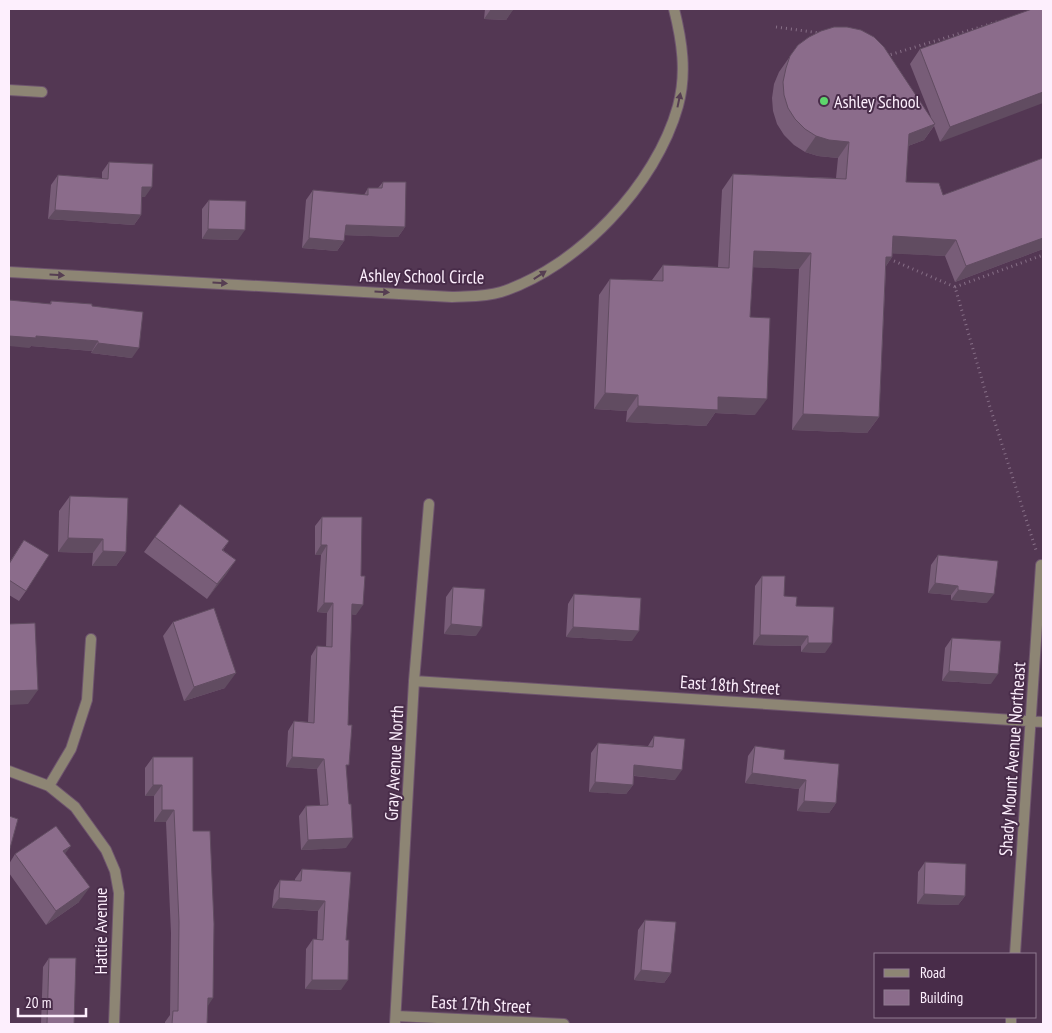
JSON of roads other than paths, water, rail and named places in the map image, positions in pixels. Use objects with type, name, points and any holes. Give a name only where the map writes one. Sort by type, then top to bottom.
[{"type":"street","name":"Ashley School Circle","points":[[9,272],[452,297],[484,296],[530,281],[574,252],[606,224],[627,200],[662,146],[678,105],[682,82],[681,36],[674,9]]},
{"type":"street","points":[[9,90],[42,92]]},
{"type":"street","name":"Gray Avenue North","points":[[396,1020],[414,681],[429,504]]},
{"type":"street","name":"Shady Mount Avenue Northeast","points":[[1016,953],[1032,721],[1040,565]]},
{"type":"street","points":[[49,786],[70,749],[87,700],[91,639]]},
{"type":"street","name":"East 18th Street","points":[[414,681],[1043,722]]},
{"type":"street","name":"Hattie Avenue","points":[[9,772],[49,786],[76,807],[106,850],[115,871],[119,893],[114,1024]]},
{"type":"street","name":"East 17th Street","points":[[396,1020],[564,1024]]},
{"type":"place","name":"Ashley School","points":[[824,101]]}]
